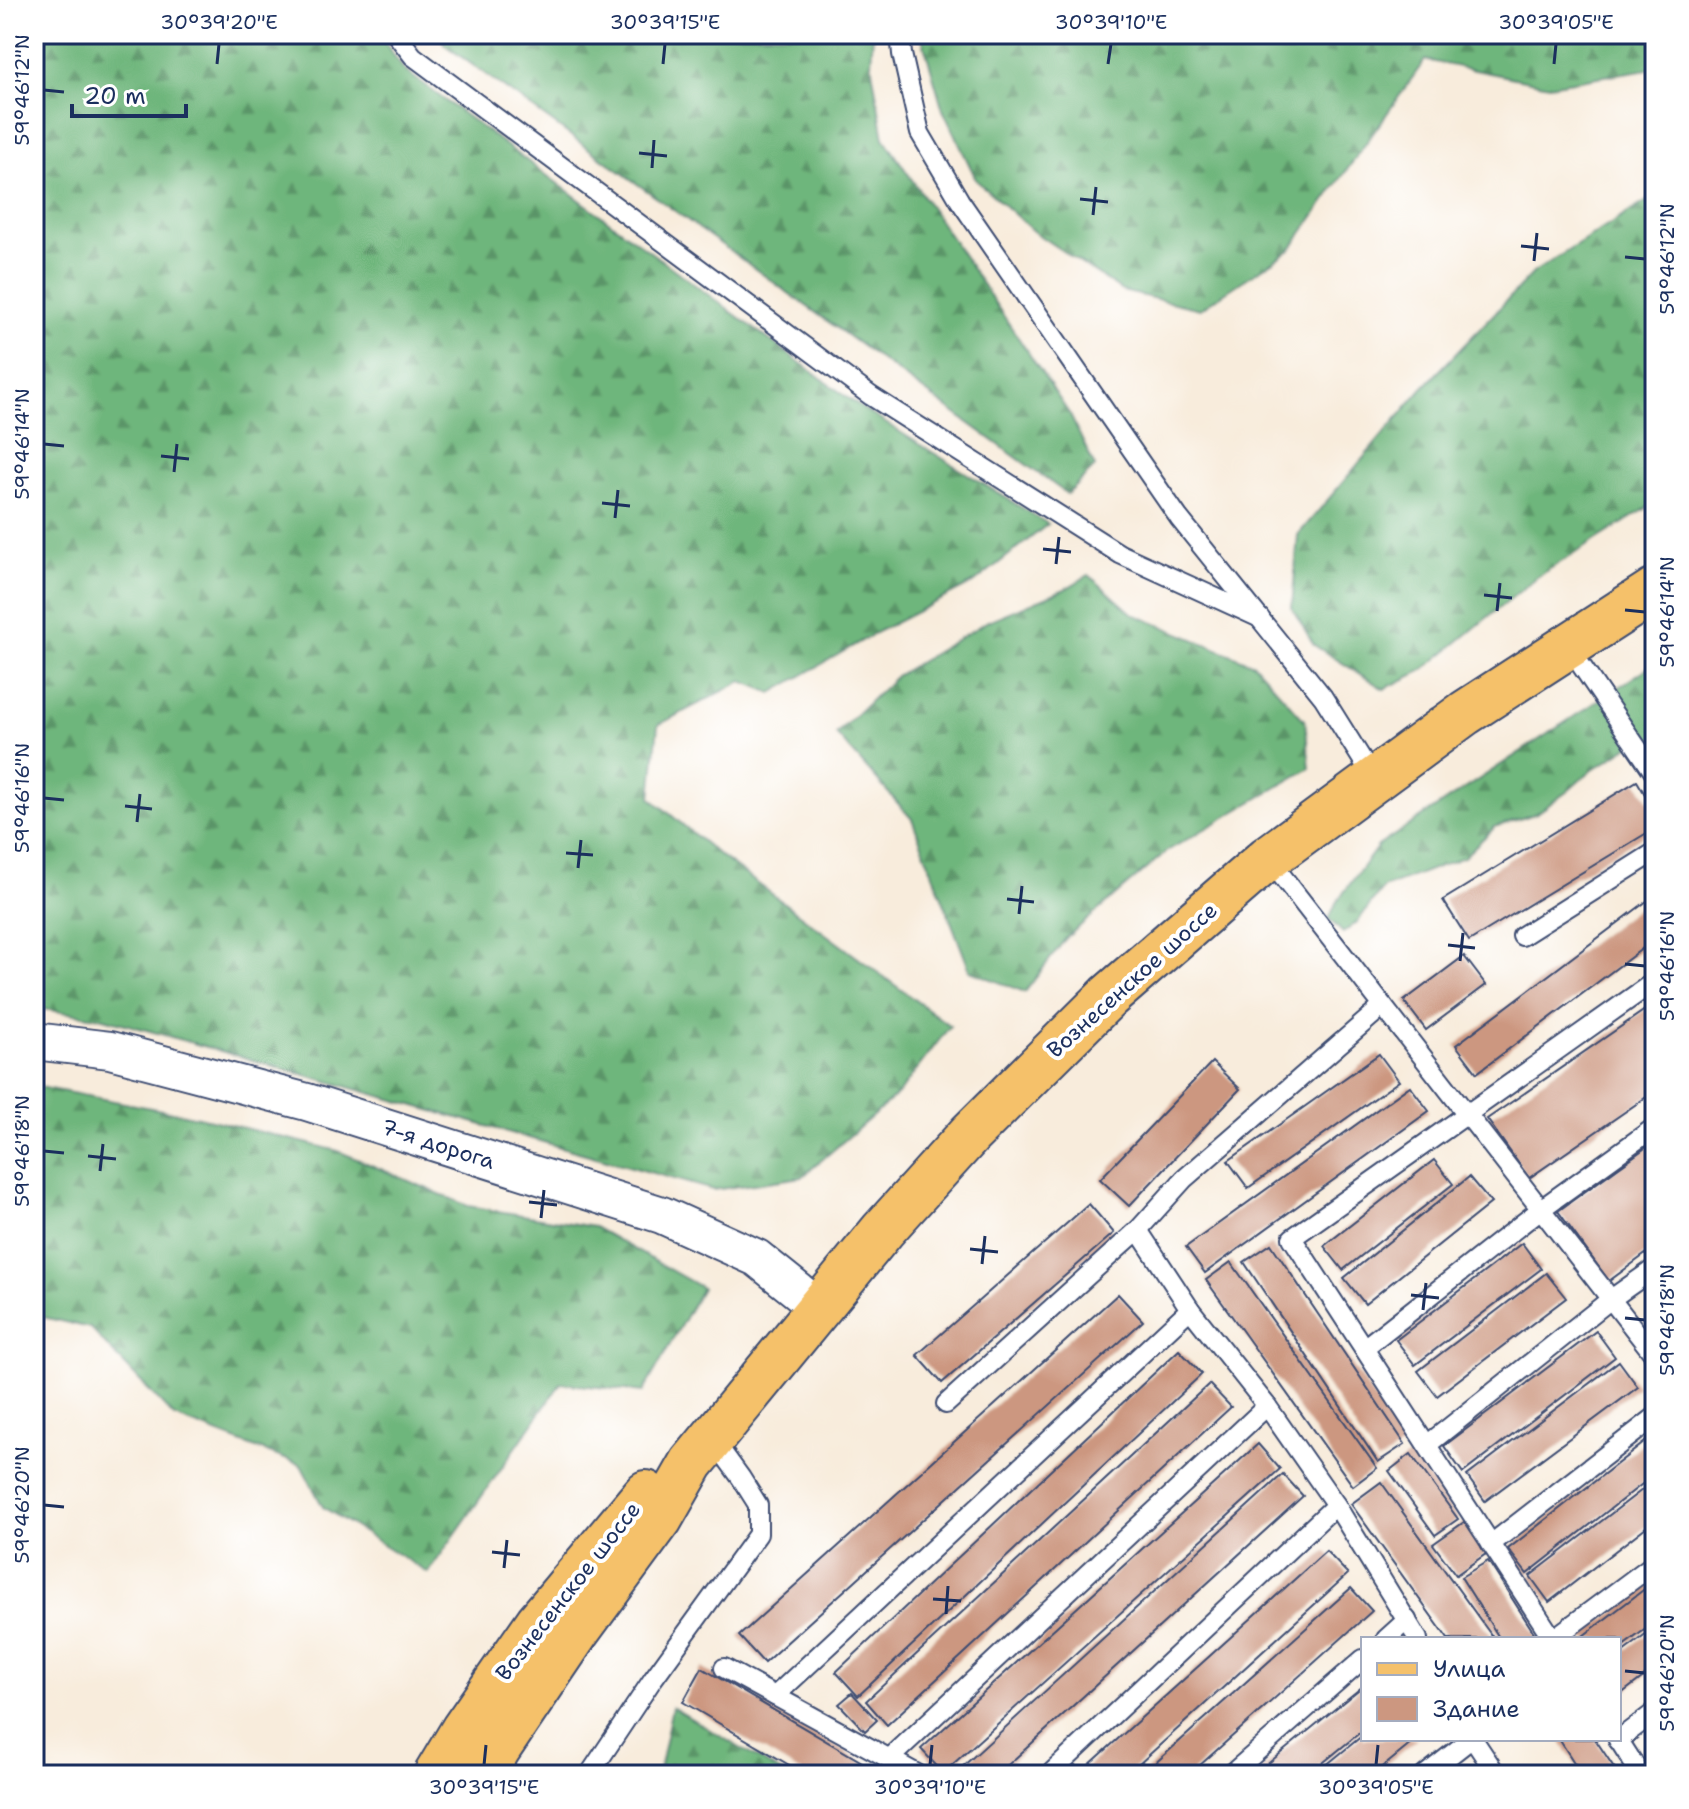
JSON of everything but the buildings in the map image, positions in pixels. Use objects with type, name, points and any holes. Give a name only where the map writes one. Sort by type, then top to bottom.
[{"type":"main road","name":"Вознесенское шоссе","points":[[483,1775],[577,1632],[660,1519],[702,1451],[883,1230],[970,1134],[1109,996],[1268,858],[1465,713],[1655,590]]},
{"type":"main road","name":"Вознесенское шоссе","points":[[436,1775],[463,1730],[538,1622],[644,1495],[702,1451]]},
{"type":"street","name":"7-я дорога","points":[[34,1041],[110,1050],[307,1102],[662,1215],[757,1258],[818,1307]]},
{"type":"lane","points":[[396,34],[413,56],[871,396],[1120,554],[1260,618]]},
{"type":"lane","points":[[900,34],[920,133],[960,201],[1179,518],[1323,697],[1375,780]]},
{"type":"lane","points":[[1568,646],[1655,774]]},
{"type":"lane","points":[[1522,936],[1655,852]]},
{"type":"lane","points":[[1268,858],[1655,1356]]},
{"type":"lane","points":[[1552,1637],[1292,1238],[1655,981]]},
{"type":"lane","points":[[946,1404],[1138,1230],[1184,1179],[1383,1006]]},
{"type":"lane","points":[[1364,1348],[1541,1209],[1655,1127]]},
{"type":"lane","points":[[1138,1230],[1190,1309],[1267,1406],[1336,1505],[1417,1637]]},
{"type":"lane","points":[[1427,1445],[1611,1299],[1655,1268]]},
{"type":"lane","points":[[775,1696],[1190,1309]]},
{"type":"lane","points":[[889,1759],[1267,1406]]},
{"type":"lane","points":[[1491,1544],[1655,1417]]},
{"type":"lane","points":[[589,1775],[653,1679],[758,1534],[758,1505],[741,1478],[702,1451]]},
{"type":"lane","points":[[1049,1775],[1336,1505]]},
{"type":"lane","points":[[1556,1637],[1655,1563]]},
{"type":"lane","points":[[1388,1637],[1407,1620]]},
{"type":"lane","points":[[1230,1775],[1361,1661]]},
{"type":"lane","points":[[724,1668],[919,1775]]},
{"type":"lane","points":[[1621,1737],[1655,1712]]},
{"type":"lane","points":[[1425,1775],[1469,1741]]},
{"type":"lane","points":[[1473,1741],[1497,1775]]},
{"type":"lane","points":[[1619,1741],[1641,1775]]},
{"type":"green space","points":[[34,34],[379,34],[404,70],[863,409],[1048,524],[975,582],[879,631],[772,693],[742,681],[658,725],[651,798],[715,852],[950,1026],[898,1094],[802,1177],[713,1190],[104,1018],[34,1008]]},
{"type":"green space","points":[[439,34],[873,34],[871,63],[884,138],[1070,415],[1095,467],[1067,494],[445,45]]},
{"type":"green space","points":[[921,34],[1655,34],[1655,68],[1549,85],[1425,60],[1290,250],[1200,309],[1122,291],[1034,232],[977,181],[943,110]]},
{"type":"green space","points":[[1655,196],[1655,503],[1537,577],[1422,671],[1384,689],[1314,645],[1292,608],[1298,535],[1422,389],[1534,272]]},
{"type":"green space","points":[[1089,575],[1133,614],[1254,664],[1305,721],[1310,768],[1167,851],[1066,938],[1025,992],[970,971],[912,819],[836,734],[896,676],[988,621],[1065,589]]},
{"type":"green space","points":[[1655,663],[1655,757],[1635,742],[1537,813],[1495,827],[1464,857],[1383,888],[1357,922],[1343,933],[1329,919],[1336,903],[1378,846]]},
{"type":"green space","points":[[34,1086],[199,1117],[338,1151],[468,1206],[594,1227],[702,1288],[643,1392],[561,1383],[428,1573],[323,1507],[301,1465],[174,1417],[90,1328],[34,1315]]},
{"type":"green space","points":[[672,1707],[785,1775],[658,1775]]}]
